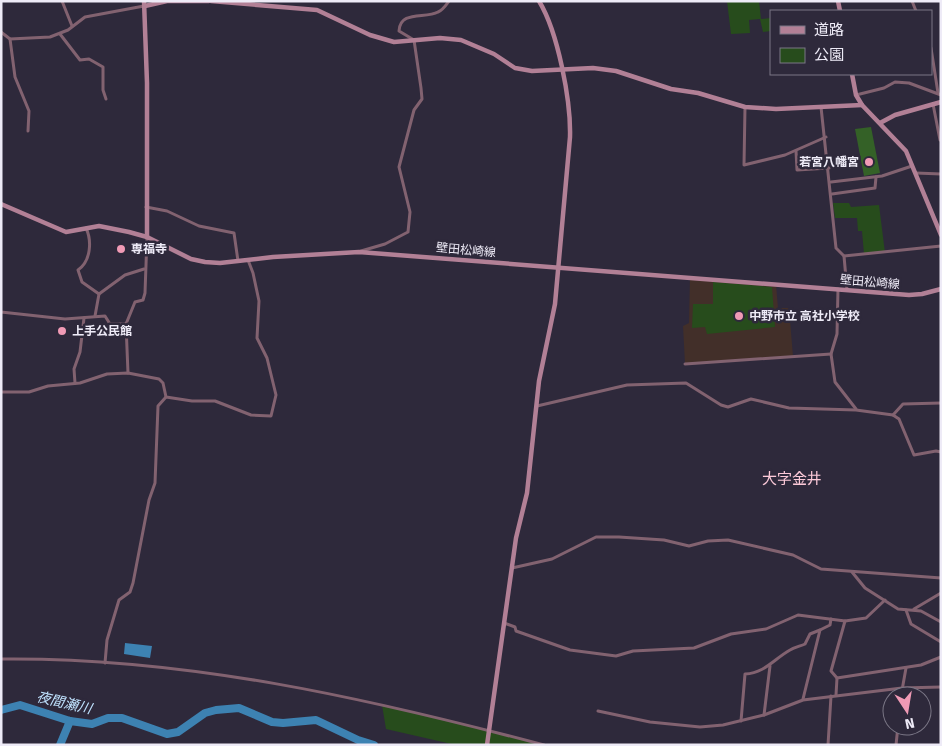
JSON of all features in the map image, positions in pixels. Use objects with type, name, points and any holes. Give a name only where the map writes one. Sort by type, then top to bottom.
[{"type":"street","points":[[62,1],[72,27]]},
{"type":"street","points":[[1,32],[10,39],[50,37],[60,34],[85,17],[144,4],[167,2],[210,1],[317,10],[370,35],[394,42],[440,38],[461,40],[494,54],[515,68],[532,70],[593,68],[616,72],[671,89],[698,93],[745,107],[821,108],[862,106]]},
{"type":"street","points":[[359,252],[385,244],[408,232],[410,212],[399,167],[414,110],[422,98],[417,48],[414,40],[399,32],[400,25],[404,19],[436,14],[449,1]]},
{"type":"street","points":[[487,745],[516,538],[527,493],[542,366],[551,329],[559,268],[570,119],[552,28],[539,1]]},
{"type":"street","points":[[128,373],[126,324],[135,302],[143,300],[145,293],[144,269],[147,238],[144,4]]},
{"type":"street","points":[[60,34],[80,60],[89,60],[103,67],[103,90],[106,99]]},
{"type":"street","points":[[10,39],[15,77],[29,111],[28,131]]},
{"type":"street","points":[[932,54],[939,94]]},
{"type":"street","points":[[852,75],[856,95],[862,106],[906,151],[940,233]]},
{"type":"street","points":[[856,95],[884,88],[895,82],[909,83],[939,94]]},
{"type":"street","points":[[880,123],[895,115],[941,102]]},
{"type":"street","points":[[933,104],[940,140]]},
{"type":"street","points":[[745,107],[744,165],[796,151],[826,137]]},
{"type":"street","points":[[821,108],[831,182],[836,248],[844,256],[847,290]]},
{"type":"street","points":[[796,151],[797,170],[829,168]]},
{"type":"street","points":[[831,182],[876,177],[913,166]]},
{"type":"street","points":[[916,173],[941,174]]},
{"type":"street","points":[[832,194],[875,188],[876,177]]},
{"type":"street","name":"壁田松崎線","points":[[1,204],[66,232],[99,226],[147,238],[191,259],[220,263],[359,252],[909,295],[941,289]]},
{"type":"street","points":[[146,207],[166,211],[199,226],[234,233],[238,261]]},
{"type":"street","points":[[86,228],[91,238],[87,261],[78,270],[82,282],[99,294]]},
{"type":"street","points":[[844,256],[941,246]]},
{"type":"street","points":[[166,397],[215,401],[251,415],[271,416],[276,395],[267,358],[257,338],[259,301],[248,260]]},
{"type":"street","points":[[95,316],[99,294],[125,275],[144,269]]},
{"type":"street","points":[[838,289],[837,334],[831,354],[835,382],[856,410]]},
{"type":"street","points":[[1,312],[65,319],[105,316],[110,324],[126,324]]},
{"type":"street","points":[[75,383],[74,369],[80,352],[84,318]]},
{"type":"street","points":[[685,364],[831,354]]},
{"type":"street","points":[[1,392],[29,392],[48,386],[75,383],[107,374],[128,373],[159,379],[163,383],[166,397]]},
{"type":"street","points":[[536,406],[627,386],[686,383],[721,405],[728,407],[750,399],[789,408],[856,410],[893,415],[898,420],[914,455],[941,452]]},
{"type":"street","points":[[106,663],[107,640],[120,600],[130,592],[134,583],[149,500],[155,483],[158,406],[166,397]]},
{"type":"street","points":[[893,415],[902,404],[941,404]]},
{"type":"street","points":[[512,568],[552,559],[596,537],[611,537],[664,540],[689,546],[708,541],[728,540],[793,555],[821,569],[852,572],[864,570],[941,578]]},
{"type":"street","points":[[852,572],[865,588],[898,609],[929,614],[941,622]]},
{"type":"street","points":[[913,610],[941,593]]},
{"type":"street","points":[[504,623],[515,627],[516,631],[559,646],[616,656],[633,651],[694,648],[731,634],[766,629],[798,615],[845,621],[866,618],[885,600]]},
{"type":"street","points":[[906,610],[911,624],[941,642]]},
{"type":"street","points":[[741,720],[745,674],[755,673],[770,665],[790,650],[805,644],[810,634],[830,625],[831,618]]},
{"type":"street","points":[[836,695],[837,678],[831,671],[845,621]]},
{"type":"street","points":[[803,700],[820,630]]},
{"type":"street","points":[[837,678],[921,665],[941,657]]},
{"type":"street","points":[[1,659],[41,659],[106,663],[224,676],[395,707],[544,745]]},
{"type":"street","points":[[764,715],[770,665]]},
{"type":"street","points":[[902,686],[906,668]]},
{"type":"street","points":[[598,711],[650,722],[691,726],[723,725],[764,715],[803,700],[882,690]]},
{"type":"street","points":[[828,745],[831,696]]},
{"type":"shaded area","name":"中野市立 高社小学校","points":[[690,276],[776,284],[778,308],[789,308],[793,356],[685,364],[683,326],[689,323]]},
{"type":"green space","points":[[727,1],[759,1],[761,19],[770,18],[770,31],[763,32],[760,19],[749,20],[750,33],[731,34]]},
{"type":"green space","points":[[871,127],[880,173],[864,176],[855,129]]},
{"type":"green space","points":[[833,203],[849,203],[851,207],[879,205],[885,253],[864,254],[862,231],[858,231],[857,218],[835,218]]},
{"type":"green space","points":[[713,282],[772,287],[775,327],[707,334],[705,327],[692,328],[693,304],[713,304]]},
{"type":"green space","points":[[382,705],[544,745],[456,745],[386,729]]},
{"type":"water","points":[[125,643],[152,646],[150,658],[124,654]]},
{"type":"waterway","name":"夜間瀬川","points":[[1,710],[20,705],[70,721],[92,724],[108,718],[122,718],[167,734],[178,732],[205,713],[239,708],[272,722],[316,720],[358,740],[374,745]]},
{"type":"waterway","points":[[60,745],[70,721]]},
{"type":"place","name":"若宮八幡宮","points":[[869,162]]},
{"type":"place","name":"専福寺","points":[[121,249]]},
{"type":"place","name":"中野市立 高社小学校","points":[[739,316]]},
{"type":"place","name":"上手公民館","points":[[62,331]]},
{"type":"district","name":"大字金井","points":[[792,479]]}]
